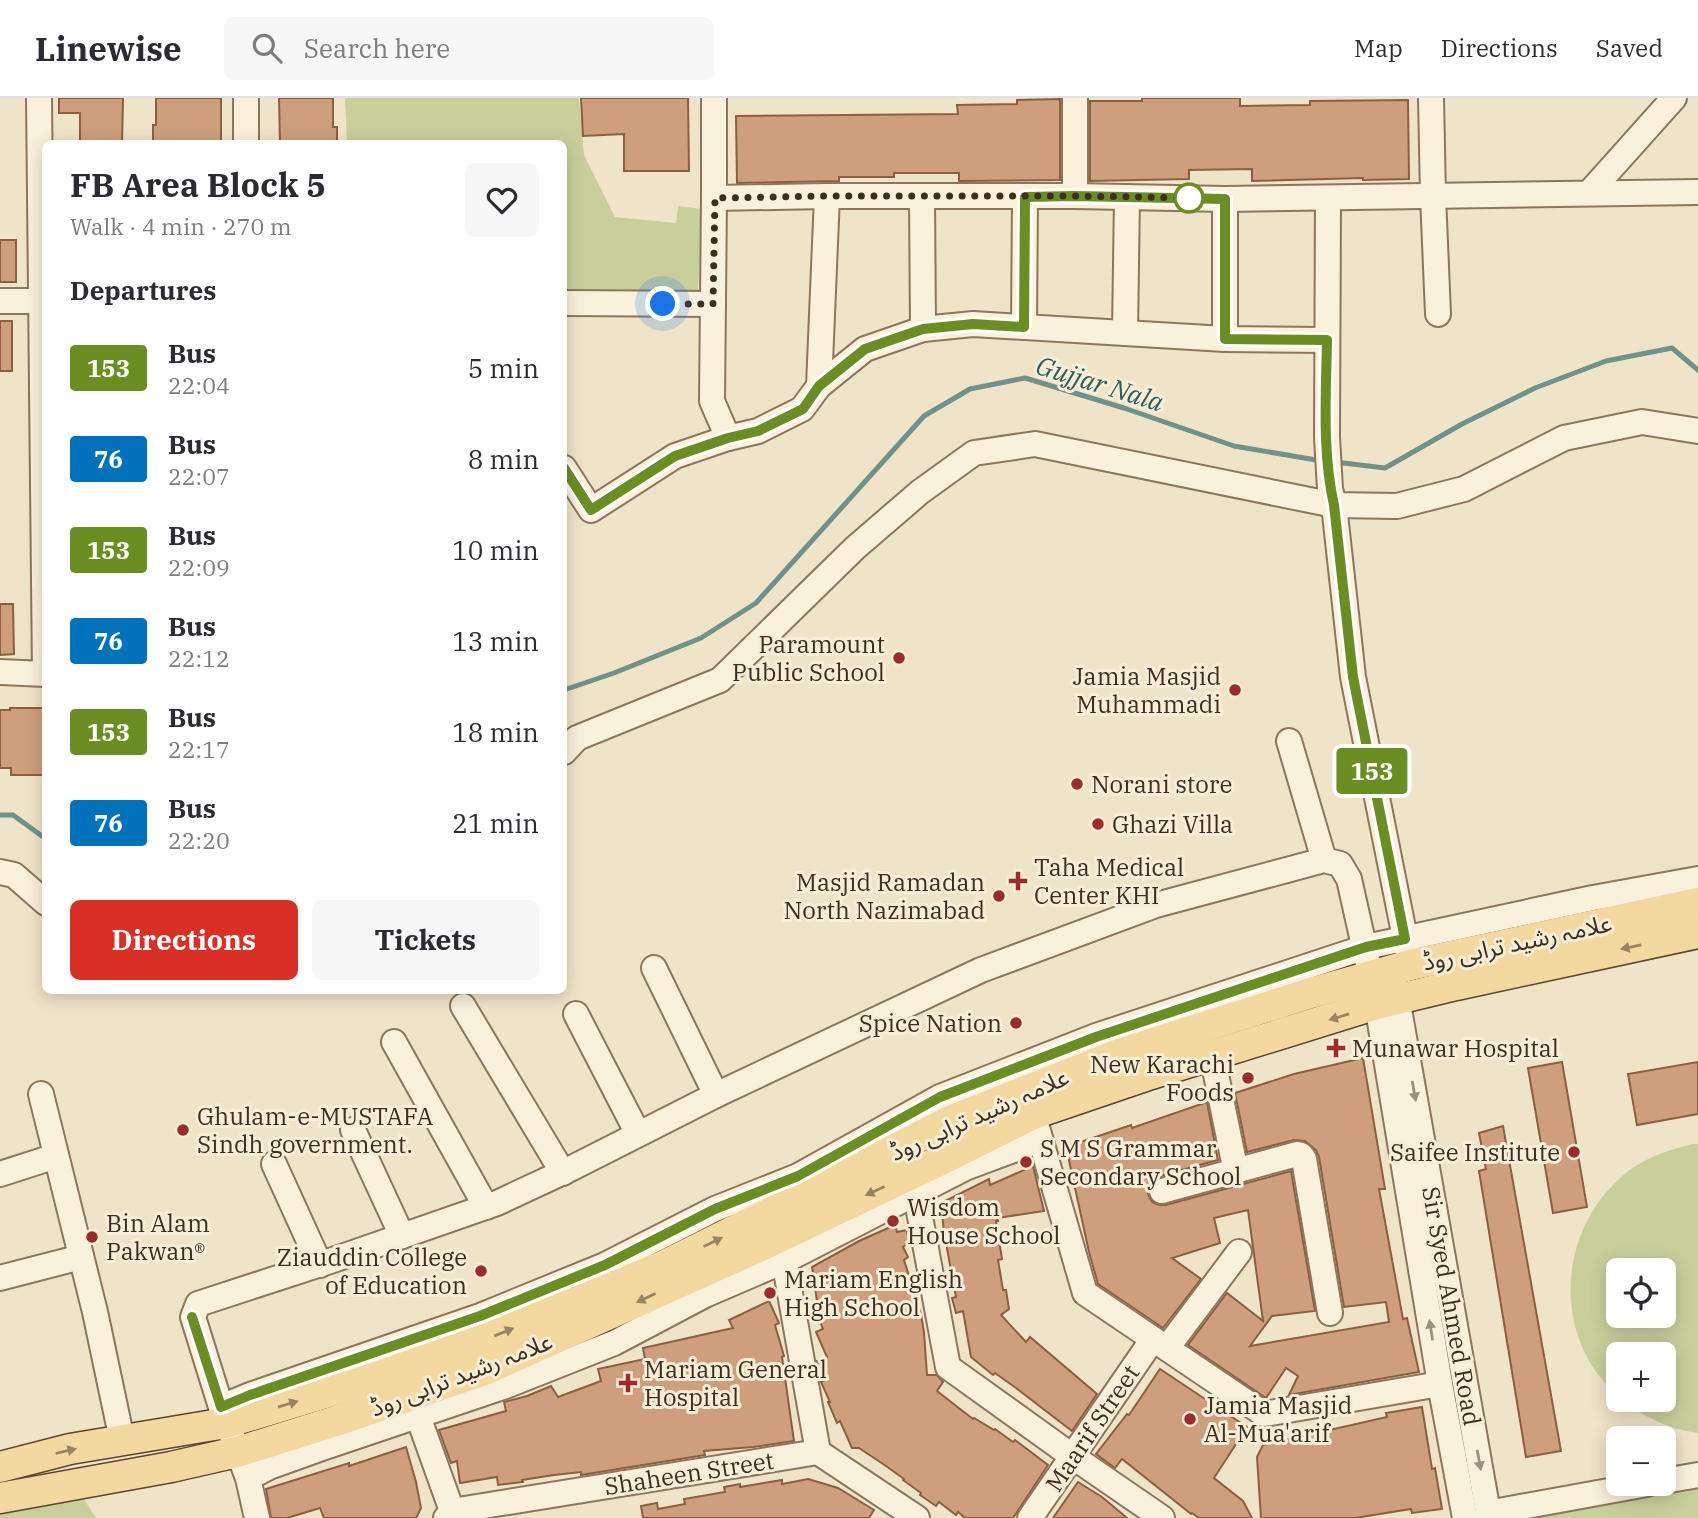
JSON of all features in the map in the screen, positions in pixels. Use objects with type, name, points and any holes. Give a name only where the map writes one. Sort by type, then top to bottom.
[{"type":"main road","name":"علامہ رشید ترابی روڈ","points":[[0,1468],[70,1449],[121,1440],[362,1382],[488,1338],[647,1273],[950,1121],[1122,1053],[1311,993],[1388,972],[1698,902]]},
{"type":"main road","name":"علامہ رشید ترابی روڈ","points":[[0,1498],[171,1467],[242,1465],[339,1420],[486,1369],[628,1307],[782,1249],[1145,1076],[1212,1055],[1388,972],[1698,933]]},
{"type":"street","points":[[39,98],[42,250]]},
{"type":"street","points":[[246,98],[246,140]]},
{"type":"street","points":[[714,98],[712,401],[728,438]]},
{"type":"street","points":[[1074,98],[1074,196]]},
{"type":"street","points":[[1431,98],[1438,314]]},
{"type":"street","points":[[1589,193],[1674,98]]},
{"type":"street","points":[[715,198],[1074,196],[1225,199],[1698,192]]},
{"type":"street","points":[[819,386],[827,196]]},
{"type":"street","points":[[922,197],[923,329]]},
{"type":"street","points":[[1024,327],[1025,197]]},
{"type":"street","points":[[1125,333],[1127,197]]},
{"type":"street","points":[[1328,198],[1326,437],[1388,972]]},
{"type":"street","points":[[1225,199],[1225,339]]},
{"type":"street","points":[[0,301],[42,301]]},
{"type":"street","points":[[567,303],[713,304]]},
{"type":"street","points":[[567,473],[591,510],[675,456],[758,431],[803,409],[819,386],[865,349],[923,329],[973,324],[1225,339],[1327,340]]},
{"type":"street","points":[[567,749],[577,738],[720,680],[855,548],[920,492],[974,453],[1035,444],[1332,497],[1397,506],[1464,489],[1564,438],[1642,422],[1698,431]]},
{"type":"street","points":[[0,672],[42,674]]},
{"type":"street","points":[[1289,741],[1324,859]]},
{"type":"street","points":[[257,1518],[192,1317],[198,1304],[486,1207],[562,1173],[716,1095],[981,970],[1156,905],[1324,859],[1340,864],[1349,879],[1388,972]]},
{"type":"street","points":[[0,872],[14,874],[42,899]]},
{"type":"street","points":[[1388,972],[1593,898],[1698,879]]},
{"type":"street","points":[[654,968],[716,1095]]},
{"type":"street","name":"Sir Syed Ahmed Road","points":[[1388,972],[1440,1384],[1481,1516]]},
{"type":"street","name":"Sir Syed Ahmed Road","points":[[1388,972],[1481,1516]]},
{"type":"street","points":[[463,1006],[562,1173]]},
{"type":"street","points":[[576,1014],[638,1135]]},
{"type":"street","points":[[394,1042],[486,1207]]},
{"type":"street","points":[[1212,1055],[1236,1172]]},
{"type":"street","points":[[41,1094],[95,1312],[121,1440]]},
{"type":"street","points":[[1037,1127],[1085,1293],[1264,1414],[1440,1384]]},
{"type":"street","points":[[353,1130],[402,1236]]},
{"type":"street","points":[[1162,1191],[1297,1154],[1301,1156],[1304,1159],[1331,1313]]},
{"type":"street","points":[[0,1174],[56,1156]]},
{"type":"street","points":[[274,1164],[320,1265]]},
{"type":"street","points":[[914,1184],[948,1367],[1162,1518]]},
{"type":"street","points":[[242,1465],[279,1464],[503,1387],[614,1343],[782,1249],[818,1452],[917,1518]]},
{"type":"street","name":"Maarif Street","points":[[1030,1518],[1072,1456],[1160,1343],[1239,1252]]},
{"type":"street","points":[[0,1278],[81,1257]]},
{"type":"street","points":[[418,1416],[449,1514]]},
{"type":"street","name":"Shaheen Street","points":[[449,1514],[818,1452]]},
{"type":"street","points":[[1676,1479],[1698,1475]]},
{"type":"street","points":[[1481,1516],[1606,1492]]},
{"type":"green space","points":[[345,98],[579,98],[584,155],[615,217],[676,223],[678,206],[702,209],[698,291],[567,290],[567,140],[347,140]]},
{"type":"green space","points":[[1698,1144],[1698,1433],[1677,1429],[1676,1426],[1658,1422],[1640,1412],[1676,1412],[1676,1342],[1606,1342],[1606,1383],[1594,1369],[1580,1343],[1573,1315],[1571,1287],[1574,1258],[1582,1231],[1596,1206],[1614,1184],[1637,1165],[1657,1155]]},
{"type":"green space","points":[[1698,1475],[1698,1518],[1489,1518],[1606,1494],[1676,1496],[1676,1480]]},
{"type":"green space","points":[[82,1496],[96,1518],[0,1518],[0,1507]]},
{"type":"building","points":[[59,98],[123,98],[122,140],[80,140],[80,113],[59,113]]},
{"type":"building","points":[[156,98],[221,98],[221,140],[153,140],[153,125],[156,125]]},
{"type":"building","points":[[279,98],[333,98],[333,127],[337,127],[337,140],[280,140]]},
{"type":"building","points":[[581,98],[688,98],[689,171],[624,171],[624,134],[583,136]]},
{"type":"building","points":[[1142,98],[1240,98],[1240,106],[1310,105],[1310,101],[1408,100],[1409,179],[1252,181],[1252,169],[1189,170],[1189,179],[1090,181],[1090,101],[1142,101]]},
{"type":"building","points":[[1060,99],[1060,180],[959,181],[959,173],[894,173],[894,177],[839,177],[839,181],[737,183],[736,116],[958,114],[957,105],[1017,104],[1017,100]]},
{"type":"building","points":[[0,240],[16,240],[16,282],[0,282]]},
{"type":"building","points":[[0,321],[12,321],[12,371],[0,371]]},
{"type":"building","points":[[0,604],[13,604],[14,654],[0,655]]},
{"type":"building","points":[[42,708],[42,775],[11,775],[11,768],[0,768],[0,710]]},
{"type":"building","points":[[1363,1058],[1385,1189],[1379,1189],[1403,1319],[1407,1318],[1419,1372],[1289,1395],[1298,1376],[1286,1368],[1266,1398],[1188,1345],[1227,1293],[1263,1321],[1248,1210],[1214,1218],[1220,1243],[1172,1258],[1201,1279],[1163,1328],[1098,1284],[1066,1147],[1207,1102],[1218,1160],[1157,1177],[1148,1187],[1148,1194],[1152,1202],[1166,1205],[1291,1171],[1315,1311],[1272,1316],[1250,1346],[1389,1322],[1386,1302],[1344,1307],[1316,1150],[1305,1141],[1294,1140],[1247,1152],[1235,1093],[1294,1074]]},
{"type":"building","points":[[1562,1062],[1587,1207],[1553,1213],[1528,1068]]},
{"type":"building","points":[[1698,1062],[1698,1114],[1637,1125],[1628,1074]]},
{"type":"building","points":[[1503,1126],[1561,1451],[1526,1457],[1479,1171],[1486,1169],[1479,1133]]},
{"type":"building","points":[[1033,1166],[1044,1211],[997,1218],[996,1221],[1002,1259],[998,1260],[1009,1309],[1001,1315],[1026,1342],[1030,1337],[1097,1394],[1072,1431],[971,1357],[963,1311],[956,1313],[952,1298],[956,1297],[941,1203],[989,1179],[990,1185]]},
{"type":"building","points":[[895,1225],[897,1232],[907,1230],[909,1242],[903,1247],[908,1257],[904,1260],[921,1314],[927,1375],[937,1375],[943,1382],[937,1391],[973,1419],[995,1429],[1013,1442],[1015,1440],[1048,1465],[1013,1518],[965,1518],[958,1512],[956,1515],[939,1502],[936,1506],[886,1466],[859,1448],[852,1448],[828,1402],[821,1382],[825,1380],[817,1361],[827,1357],[816,1332],[823,1329],[815,1309],[818,1308],[812,1267]]},
{"type":"building","points":[[769,1301],[779,1323],[775,1325],[784,1356],[782,1357],[794,1441],[704,1451],[705,1455],[581,1475],[581,1472],[554,1475],[498,1485],[497,1477],[460,1483],[457,1461],[451,1463],[439,1430],[506,1411],[504,1402],[551,1386],[558,1397],[601,1381],[598,1369],[645,1359],[643,1348],[733,1328],[729,1320]]},
{"type":"building","points":[[1160,1369],[1247,1427],[1214,1478],[1243,1501],[1252,1518],[1199,1518],[1122,1459],[1115,1468],[1096,1454],[1127,1414],[1129,1415]]},
{"type":"building","points":[[1422,1407],[1432,1469],[1435,1468],[1442,1509],[1412,1513],[1411,1509],[1355,1518],[1261,1518],[1257,1457],[1263,1445],[1387,1417],[1386,1413]]},
{"type":"building","points":[[406,1447],[421,1508],[416,1518],[324,1518],[320,1508],[287,1518],[271,1518],[266,1489]]},
{"type":"building","points":[[808,1479],[838,1488],[874,1510],[869,1518],[643,1518],[641,1506],[657,1503],[658,1509],[685,1504],[684,1499],[725,1492],[724,1487],[740,1484],[740,1487],[782,1480],[782,1484]]},
{"type":"building","points":[[1078,1482],[1102,1497],[1127,1518],[1053,1518]]},
{"type":"waterway","name":"Gujjar Nala","points":[[1335,462],[1385,468],[1462,424],[1535,388],[1606,361],[1672,348],[1698,370]]},
{"type":"waterway","name":"Gujjar Nala","points":[[567,689],[701,638],[756,603],[924,416],[970,389],[1025,378],[1124,408],[1234,446],[1322,461]]},
{"type":"waterway","name":"Gujjar Nala","points":[[0,815],[13,815],[42,836]]},
{"type":"bus line","name":"153","points":[[192,1317],[221,1407],[480,1316],[605,1265],[715,1209],[798,1176],[940,1097],[1096,1037],[1366,947],[1405,939],[1353,677],[1330,489],[1326,437],[1327,340],[1225,339],[1225,199],[1025,197],[1024,327],[973,324],[923,329],[865,349],[819,386],[803,409],[758,431],[675,456],[591,510],[567,473]]},
{"type":"place","name":"Paramount Public School","points":[[899,658]]},
{"type":"place","name":"Jamia Masjid Muhammadi","points":[[1235,690]]},
{"type":"place","name":"Norani store","points":[[1077,784]]},
{"type":"place","name":"Ghazi Villa","points":[[1098,824]]},
{"type":"place","name":"Taha Medical Center KHI","points":[[1018,881]]},
{"type":"place","name":"Masjid Ramadan North Nazimabad","points":[[999,896]]},
{"type":"place","name":"Spice Nation","points":[[1016,1023]]},
{"type":"place","name":"Munawar Hospital","points":[[1336,1048]]},
{"type":"place","name":"New Karachi Foods","points":[[1248,1078]]},
{"type":"place","name":"Ghulam-e-MUSTAFA Sindh government.","points":[[183,1130]]},
{"type":"place","name":"Saifee Institute","points":[[1574,1152]]},
{"type":"place","name":"S M S Grammar Secondary School","points":[[1026,1162]]},
{"type":"place","name":"Wisdom House School","points":[[893,1221]]},
{"type":"place","name":"Bin Alam Pakwan®","points":[[92,1237]]},
{"type":"place","name":"Ziauddin College of Education","points":[[481,1271]]},
{"type":"place","name":"Mariam English High School","points":[[770,1293]]},
{"type":"place","name":"Mariam General Hospital","points":[[628,1383]]},
{"type":"place","name":"Jamia Masjid Al-Mua'arif","points":[[1190,1419]]},
{"type":"route","points":[[663,304],[713,304],[715,198],[827,196],[1200,198],[1189,198]]}]
